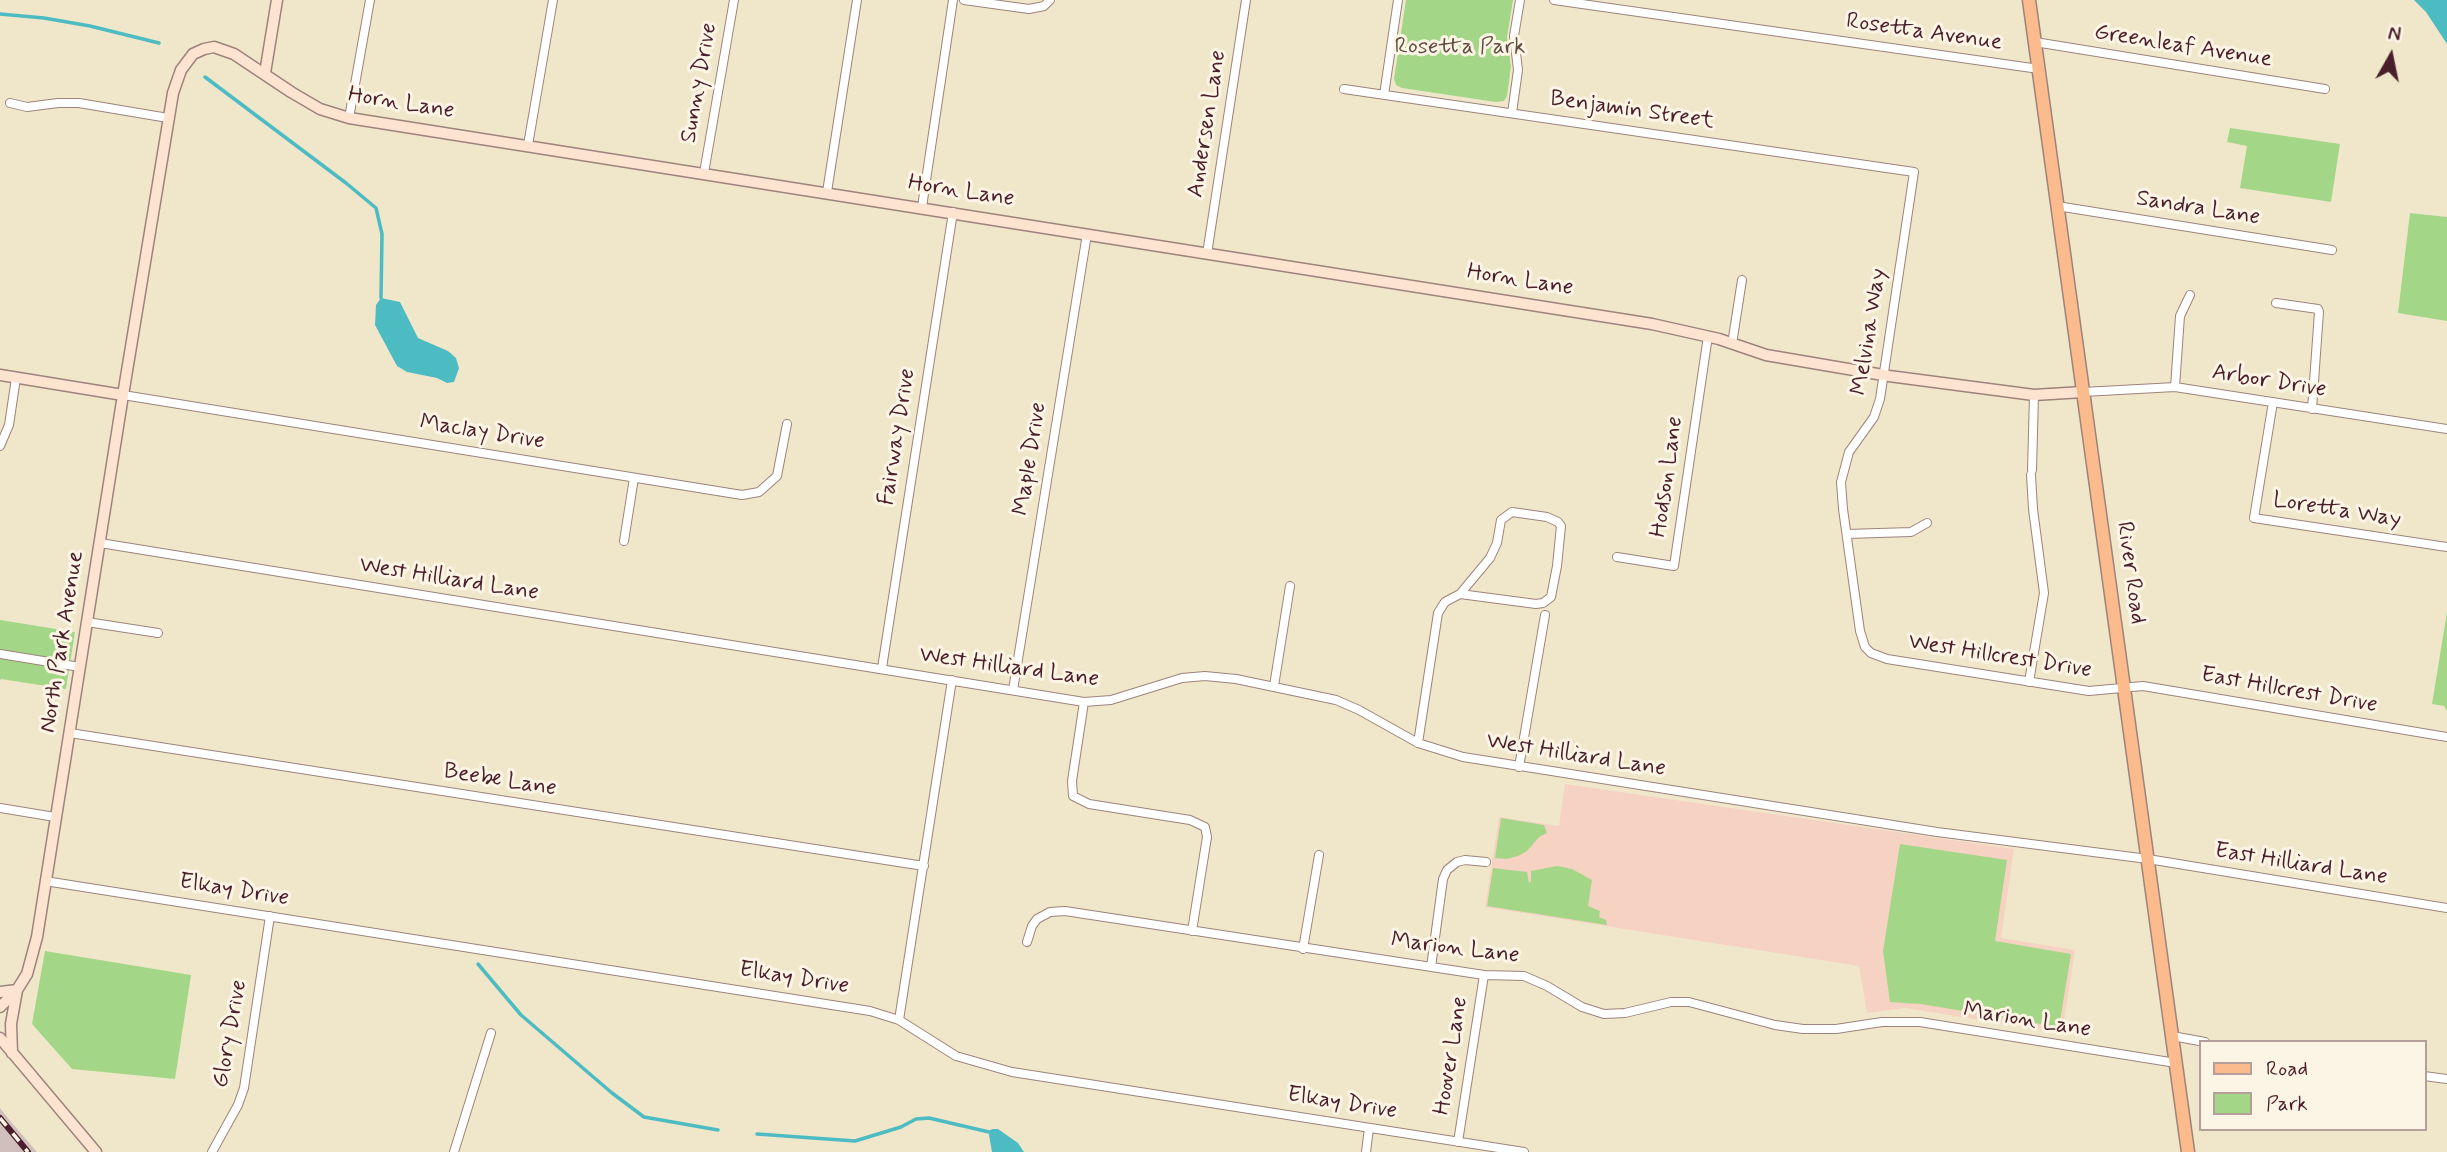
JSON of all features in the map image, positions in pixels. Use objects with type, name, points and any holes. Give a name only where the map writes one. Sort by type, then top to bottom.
[{"type":"main road","name":"River Road","points":[[2029,0],[2189,1152]]},
{"type":"street","points":[[264,73],[277,0]]},
{"type":"street","points":[[349,118],[370,0]]},
{"type":"street","points":[[528,145],[553,0]]},
{"type":"street","name":"Sunny Drive","points":[[704,173],[734,0]]},
{"type":"street","points":[[827,192],[857,0]]},
{"type":"street","points":[[922,207],[953,0]]},
{"type":"street","points":[[964,0],[1029,9],[1044,6],[1049,1]]},
{"type":"street","name":"Andersen Lane","points":[[1207,254],[1246,0]]},
{"type":"street","points":[[1384,95],[1398,0]]},
{"type":"street","points":[[1512,113],[1518,75],[1514,36],[1520,0]]},
{"type":"street","name":"Rosetta Avenue","points":[[1554,0],[2039,69]]},
{"type":"street","name":"Greenleaf Avenue","points":[[2035,42],[2325,89]]},
{"type":"street","name":"Horn Lane","points":[[122,395],[168,118],[177,79],[186,63],[198,51],[209,47],[234,54],[320,109],[349,118],[1652,324],[1708,336],[1766,355],[1885,376],[2034,395],[2083,392]]},
{"type":"street","name":"Benjamin Street","points":[[1344,89],[1914,172]]},
{"type":"street","points":[[10,103],[27,107],[79,103],[168,118]]},
{"type":"street","name":"Melvina Way","points":[[1871,653],[1865,647],[1860,631],[1841,492],[1842,472],[1849,452],[1877,410],[1885,376],[1914,172]]},
{"type":"street","name":"Sandra Lane","points":[[2057,206],[2332,250]]},
{"type":"street","name":"Fairway Drive","points":[[882,668],[953,212]]},
{"type":"street","name":"Maple Drive","points":[[1013,690],[1087,234]]},
{"type":"street","points":[[1732,344],[1742,280]]},
{"type":"street","points":[[2175,387],[2180,316],[2190,295]]},
{"type":"street","points":[[2276,303],[2318,309],[2312,409]]},
{"type":"street","name":"Hodson Lane","points":[[1617,557],[1674,566],[1708,336]]},
{"type":"street","points":[[0,375],[122,395]]},
{"type":"street","points":[[0,446],[9,425],[16,378]]},
{"type":"street","name":"Arbor Drive","points":[[2083,392],[2175,387],[2447,429]]},
{"type":"street","name":"Maclay Drive","points":[[122,395],[742,495],[759,492],[773,482],[779,473],[787,424]]},
{"type":"street","name":"North Park Avenue","points":[[0,1007],[17,990],[31,967],[122,395]]},
{"type":"street","points":[[2029,682],[2044,593],[2031,473],[2034,395]]},
{"type":"street","name":"Loretta Way","points":[[2273,402],[2255,518],[2447,547]]},
{"type":"street","points":[[624,541],[634,478]]},
{"type":"street","points":[[1418,743],[1437,613],[1445,602],[1460,594],[1477,576],[1495,550],[1501,520],[1506,515],[1518,512],[1547,517],[1558,522],[1562,532],[1551,597],[1547,601],[1536,604],[1460,594]]},
{"type":"street","points":[[1847,534],[1911,532],[1927,523]]},
{"type":"street","name":"West Hilliard Lane","points":[[100,543],[1084,702],[1111,700],[1167,682],[1194,677],[1218,677],[1274,687],[1351,706],[1418,743],[1463,757],[1970,837],[2148,859]]},
{"type":"street","points":[[1274,687],[1290,586]]},
{"type":"street","points":[[1519,767],[1545,615]]},
{"type":"street","points":[[87,622],[158,633]]},
{"type":"street","name":"West Hillcrest Drive","points":[[1871,653],[1887,659],[2089,691],[2124,687]]},
{"type":"street","points":[[0,654],[80,667]]},
{"type":"street","points":[[899,1020],[952,680]]},
{"type":"street","name":"East Hillcrest Drive","points":[[2124,687],[2143,686],[2447,737]]},
{"type":"street","points":[[1084,702],[1072,781],[1073,793],[1077,799],[1089,804],[1208,824],[1192,931]]},
{"type":"street","name":"Beebe Lane","points":[[70,733],[924,866]]},
{"type":"street","points":[[1062,797],[1073,793]]},
{"type":"street","points":[[0,808],[55,817]]},
{"type":"street","points":[[1303,948],[1319,855]]},
{"type":"street","name":"East Hilliard Lane","points":[[2148,859],[2447,908]]},
{"type":"street","name":"Hoover Lane","points":[[1431,967],[1443,879],[1447,870],[1457,862],[1465,860],[1486,862]]},
{"type":"street","name":"Elkay Drive","points":[[46,881],[870,1011],[899,1020],[956,1056],[995,1068],[1524,1152]]},
{"type":"street","name":"Marion Lane","points":[[1027,942],[1037,919],[1057,910],[1484,975],[1524,976],[1582,1007],[1604,1014],[1625,1013],[1671,1002],[1689,1002],[1775,1025],[1803,1029],[1836,1029],[1882,1022],[1920,1023],[2176,1063]]},
{"type":"street","name":"Glory Drive","points":[[212,1152],[238,1105],[244,1088],[270,916]]},
{"type":"street","name":"Hoover Lane","points":[[1458,1142],[1484,975]]},
{"type":"street","points":[[0,992],[17,990],[11,1024],[12,1053]]},
{"type":"street","points":[[454,1152],[491,1033]]},
{"type":"street","points":[[2172,1036],[2198,1041]]},
{"type":"street","points":[[0,1038],[96,1152]]},
{"type":"street","points":[[2426,1076],[2447,1079]]},
{"type":"street","points":[[1366,1152],[1369,1128]]},
{"type":"shaded area","points":[[1565,784],[2014,849],[2001,938],[2075,950],[2062,1033],[1905,1008],[1867,1013],[1859,966],[1485,907],[1499,817],[1559,826]]},
{"type":"shaded area","points":[[0,1108],[12,1123],[37,1152],[0,1152]]},
{"type":"green space","name":"Rosetta Park","points":[[1406,0],[1513,0],[1507,37],[1511,66],[1504,101],[1496,102],[1396,85],[1394,79]]},
{"type":"green space","points":[[2230,128],[2340,144],[2331,202],[2240,188],[2247,146],[2227,142]]},
{"type":"green space","points":[[2410,213],[2447,217],[2447,321],[2398,313]]},
{"type":"green space","points":[[2447,612],[2447,711],[2444,706],[2432,704]]},
{"type":"green space","points":[[0,620],[75,632],[66,689],[1,679],[0,681]]},
{"type":"green space","points":[[1501,818],[1544,825],[1547,833],[1518,856],[1495,858]]},
{"type":"green space","points":[[1900,844],[2007,860],[1995,941],[2071,954],[2059,1027],[1921,1004],[1890,1002],[1883,951]]},
{"type":"green space","points":[[1557,866],[1572,869],[1592,880],[1588,906],[1600,911],[1599,917],[1606,920],[1607,925],[1487,906],[1493,868],[1527,872],[1529,883],[1531,871]]},
{"type":"green space","points":[[45,951],[191,975],[175,1079],[72,1069],[32,1024]]},
{"type":"water","points":[[2414,0],[2447,0],[2447,44],[2426,12]]},
{"type":"water","points":[[381,298],[400,302],[418,338],[448,351],[456,358],[459,368],[454,382],[447,383],[437,378],[407,372],[397,366],[375,325],[376,305]]},
{"type":"water","points":[[993,1129],[998,1129],[1018,1143],[1024,1152],[992,1152],[989,1135]]},
{"type":"waterway","points":[[0,14],[90,26],[159,43]]},
{"type":"waterway","points":[[205,77],[376,208],[382,234],[381,298]]},
{"type":"waterway","points":[[478,964],[521,1015],[644,1117],[718,1130]]},
{"type":"waterway","points":[[757,1134],[855,1141],[901,1127],[916,1119],[929,1118],[989,1132]]},
{"type":"railway","points":[[0,1118],[28,1152]]}]
